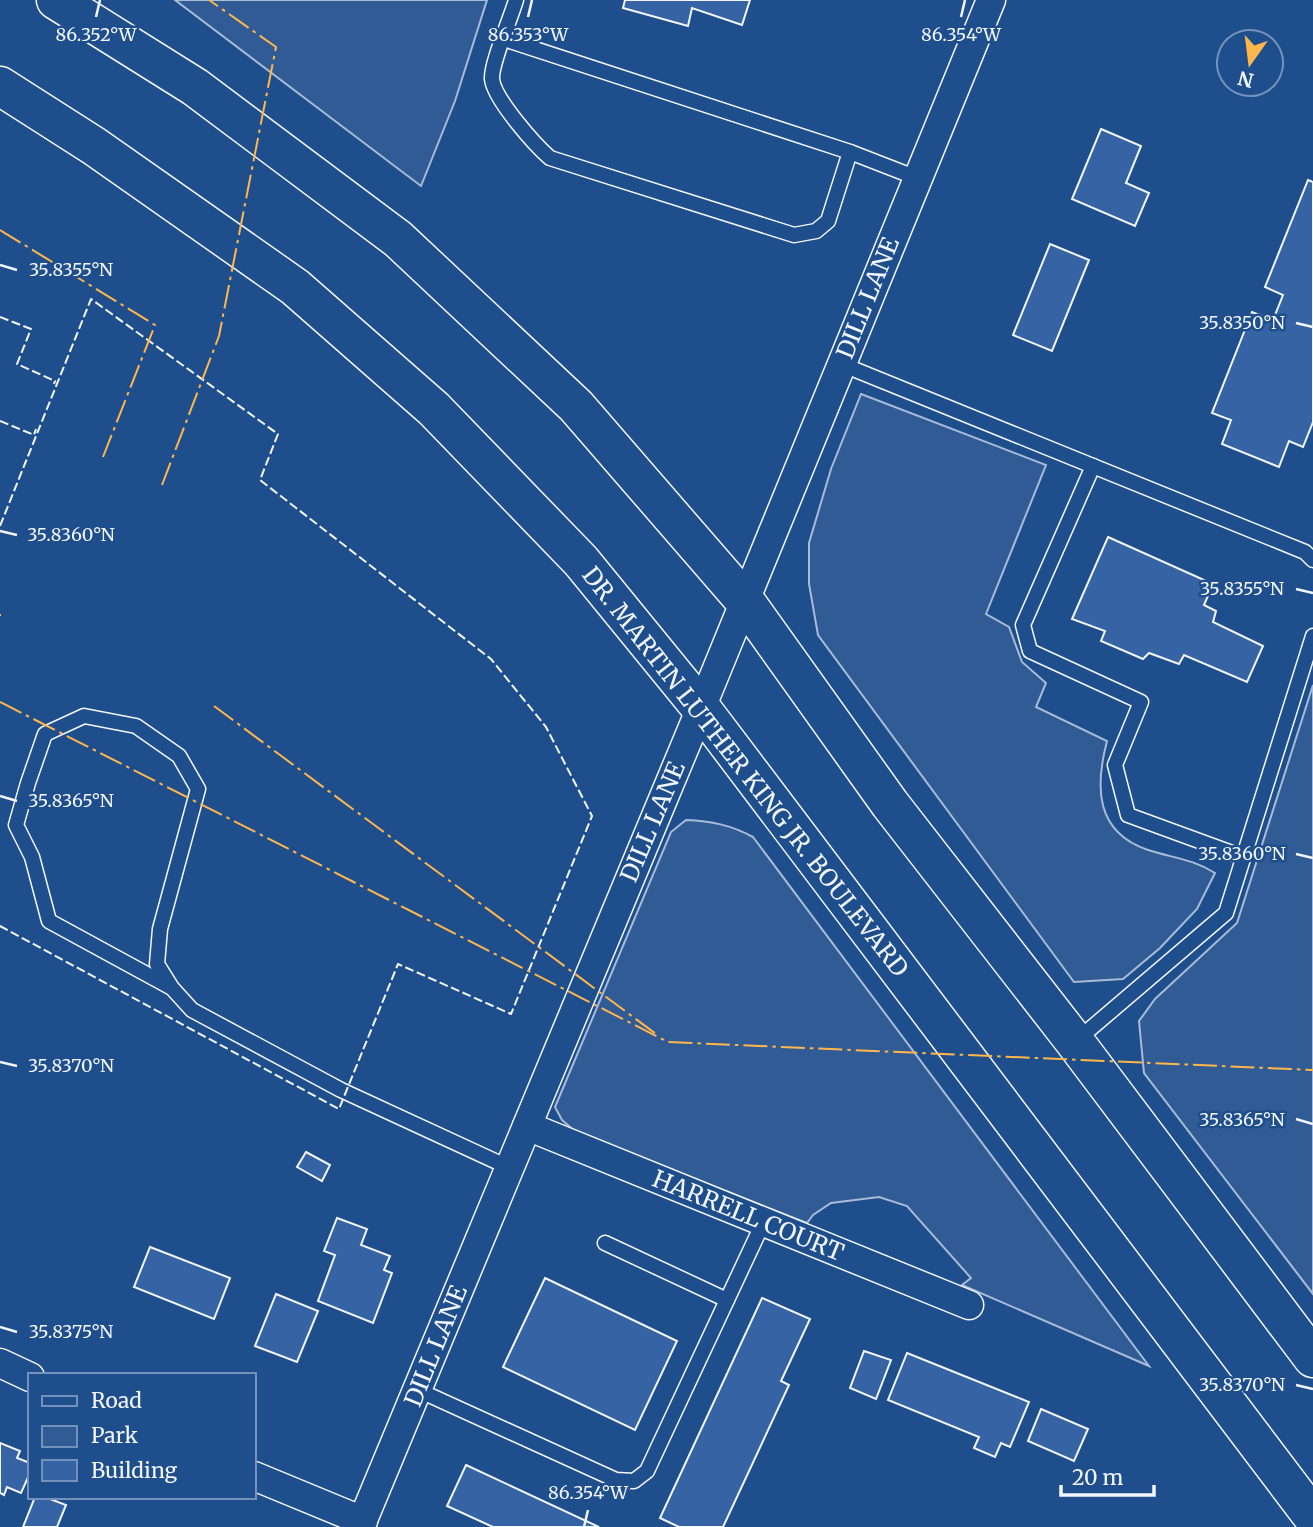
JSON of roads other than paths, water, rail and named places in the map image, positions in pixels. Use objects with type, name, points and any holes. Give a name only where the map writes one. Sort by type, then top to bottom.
[{"type":"main road","points":[[56,0],[195,87],[398,239],[576,406],[745,601],[890,804],[1075,1042],[1313,1358]]},
{"type":"main road","name":"DR. MARTIN LUTHER KING JR. BOULEVARD","points":[[0,86],[94,146],[295,287],[434,409],[581,561],[701,708],[1313,1517]]},
{"type":"street","name":"DILL LANE","points":[[362,1524],[991,0]]},
{"type":"street","name":"HARRELL COURT","points":[[527,1126],[969,1306]]},
{"type":"street","points":[[0,1363],[28,1376]]},
{"type":"street","points":[[256,1477],[362,1524]]},
{"type":"lane","points":[[516,0],[494,66],[492,80],[497,94],[533,144],[550,158],[794,235],[816,231],[828,221],[850,152]]},
{"type":"lane","points":[[504,39],[850,152],[917,178]]},
{"type":"lane","points":[[841,364],[1305,552],[1313,560]]},
{"type":"lane","points":[[1093,466],[1023,625],[1030,651],[1141,702],[1115,765],[1128,815],[1243,857]]},
{"type":"lane","points":[[1075,1042],[1226,914],[1313,636]]},
{"type":"lane","points":[[172,988],[49,921],[32,858],[16,825],[45,734],[84,716],[136,726],[179,757],[198,789],[160,929],[157,964],[172,988],[192,1010],[329,1084],[510,1168]]},
{"type":"lane","points":[[418,1390],[616,1480],[634,1480],[647,1471],[763,1223]]},
{"type":"lane","points":[[605,1244],[727,1300]]}]
